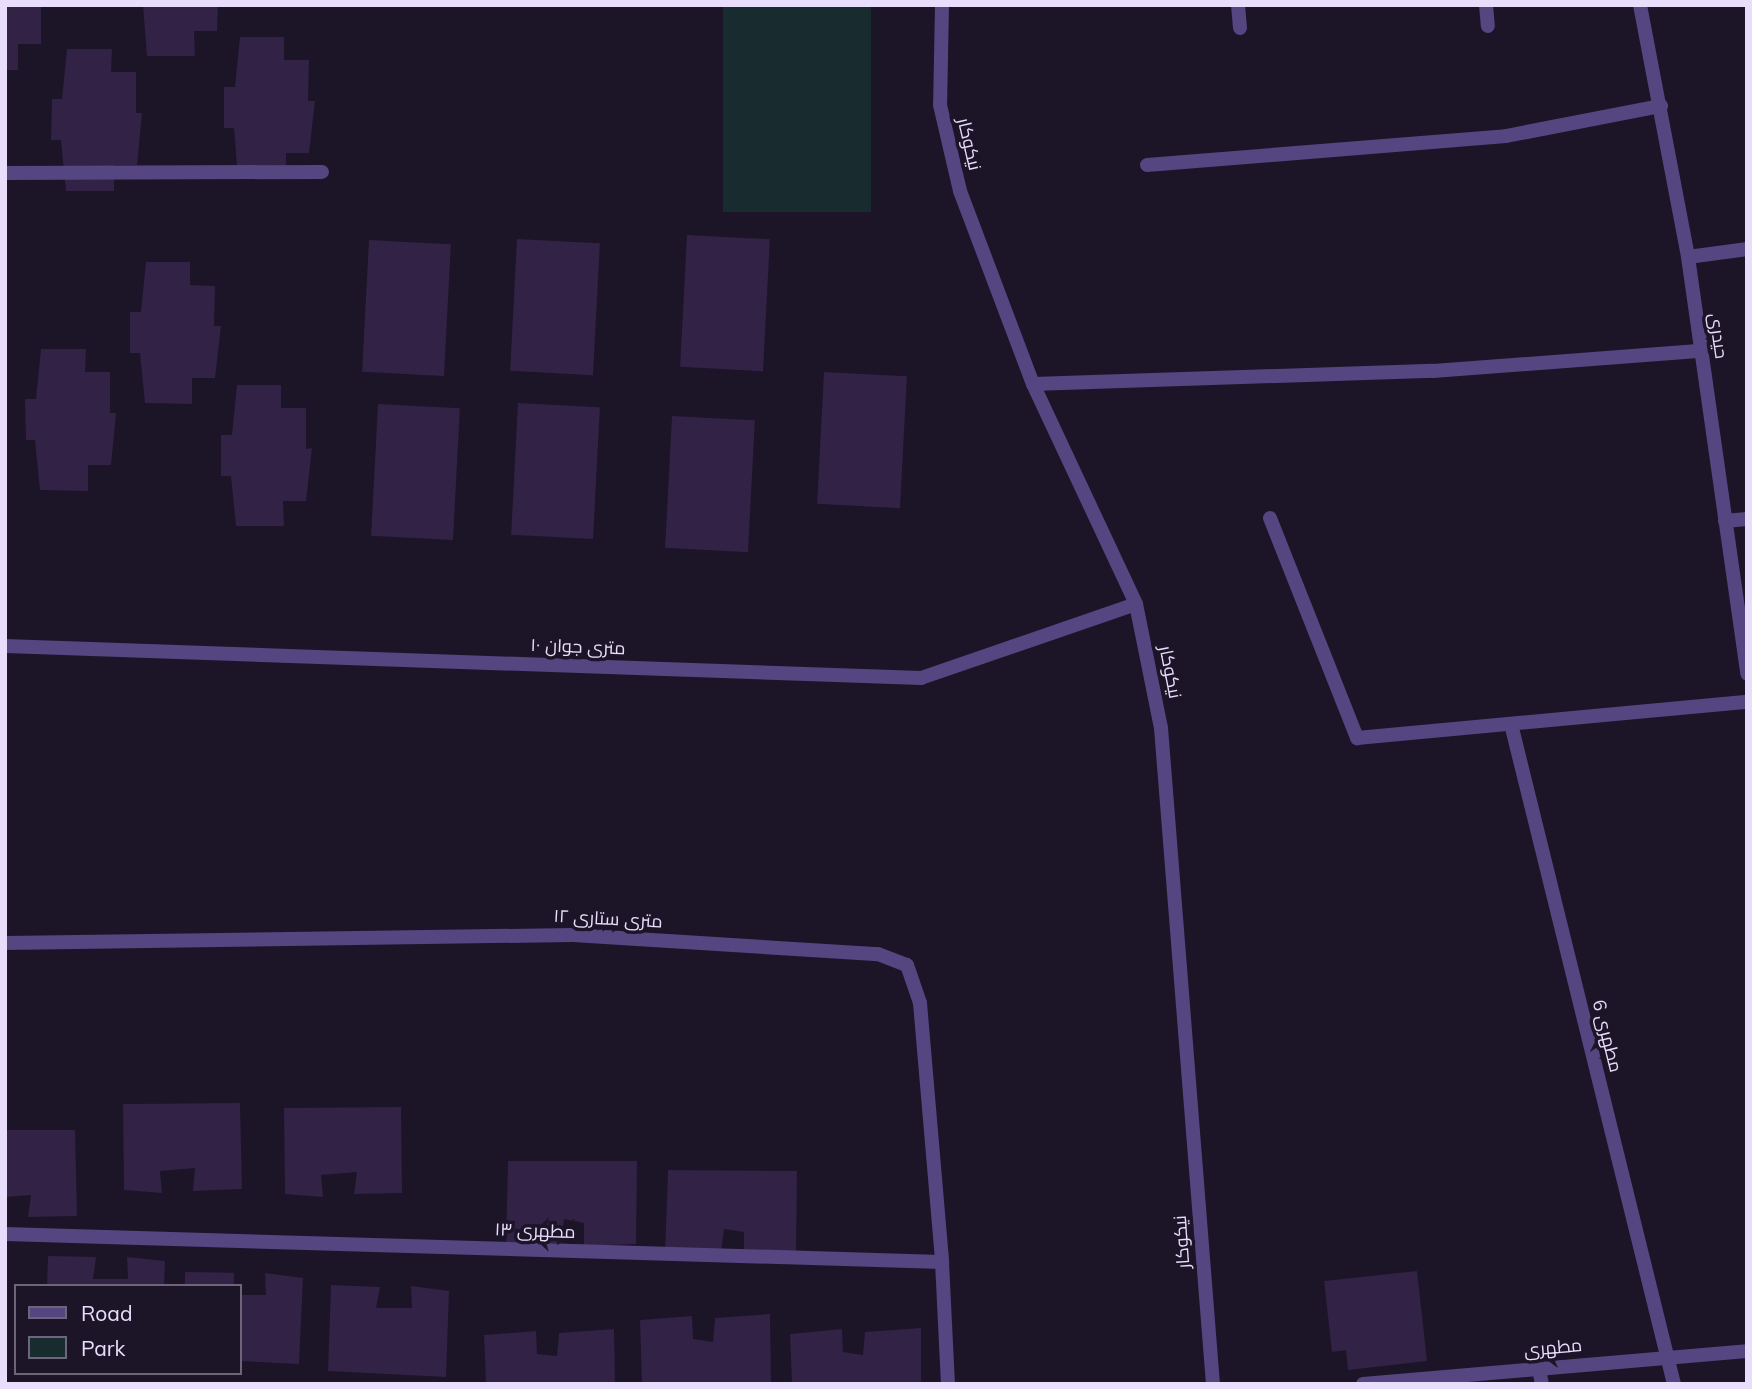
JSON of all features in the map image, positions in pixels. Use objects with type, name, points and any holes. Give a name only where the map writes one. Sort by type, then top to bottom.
[{"type":"street","name":"نیکوکار","points":[[942,5],[940,105],[960,191],[1033,384],[1136,604],[1161,728],[1213,1384]]},
{"type":"street","points":[[1238,5],[1240,28]]},
{"type":"street","points":[[1486,5],[1488,26]]},
{"type":"street","name":"حیدری","points":[[1640,5],[1688,257],[1747,674]]},
{"type":"street","points":[[1147,165],[1506,136],[1661,106]]},
{"type":"street","points":[[5,173],[322,172]]},
{"type":"street","points":[[1688,257],[1747,249]]},
{"type":"street","points":[[1033,384],[1433,371],[1701,351]]},
{"type":"street","points":[[1270,518],[1357,738],[1747,702]]},
{"type":"street","points":[[1725,521],[1747,519]]},
{"type":"street","name":"۱۰ متری جوان","points":[[5,646],[921,678],[1136,604]]},
{"type":"street","name":"مطهری 6","points":[[1511,724],[1674,1384]]},
{"type":"street","name":"۱۲ متری ستاری","points":[[5,943],[573,935],[878,954],[908,965],[920,1003],[942,1262]]},
{"type":"street","name":"مطهری ۱۳","points":[[5,1234],[942,1262]]},
{"type":"street","points":[[942,1262],[948,1384]]},
{"type":"street","name":"مطهری","points":[[1363,1384],[1541,1376],[1666,1358],[1747,1351]]},
{"type":"green space","points":[[723,5],[871,5],[871,212],[723,212]]},
{"type":"building","points":[[5,5],[41,5],[41,44],[18,44],[18,70],[5,70]]},
{"type":"building","points":[[143,5],[218,5],[217,31],[194,31],[195,56],[147,56]]},
{"type":"building","points":[[240,37],[284,37],[284,60],[309,60],[308,101],[315,101],[309,153],[286,153],[286,178],[238,178],[234,128],[224,128],[224,87],[235,87]]},
{"type":"building","points":[[67,49],[112,49],[111,72],[136,72],[136,113],[142,113],[137,165],[114,165],[114,191],[66,191],[61,140],[51,140],[52,99],[62,99]]},
{"type":"building","points":[[687,235],[770,239],[763,371],[680,367]]},
{"type":"building","points":[[517,239],[600,243],[593,375],[510,371]]},
{"type":"building","points":[[369,240],[451,244],[444,376],[362,372]]},
{"type":"building","points":[[146,262],[190,262],[190,285],[215,286],[214,326],[221,326],[215,378],[192,378],[192,404],[145,403],[140,353],[130,353],[130,312],[141,312]]},
{"type":"building","points":[[41,349],[86,349],[85,372],[110,372],[110,413],[116,413],[111,465],[88,465],[88,491],[40,490],[35,440],[26,440],[25,399],[36,399]]},
{"type":"building","points":[[824,372],[907,376],[900,508],[817,504]]},
{"type":"building","points":[[237,385],[281,385],[281,408],[306,408],[306,449],[312,448],[306,501],[283,501],[284,526],[236,526],[231,476],[221,476],[221,435],[232,435]]},
{"type":"building","points":[[518,403],[600,407],[593,539],[511,535]]},
{"type":"building","points":[[378,404],[460,408],[453,540],[371,536]]},
{"type":"building","points":[[672,416],[755,420],[748,552],[665,548]]},
{"type":"building","points":[[240,1103],[242,1189],[193,1191],[195,1168],[160,1171],[162,1193],[124,1190],[123,1104]]},
{"type":"building","points":[[401,1107],[402,1193],[354,1194],[357,1172],[321,1175],[323,1197],[285,1194],[284,1108]]},
{"type":"building","points":[[5,1130],[75,1130],[77,1216],[28,1217],[31,1195],[5,1197]]},
{"type":"building","points":[[508,1161],[637,1161],[636,1244],[584,1246],[584,1223],[564,1219],[561,1243],[506,1244]]},
{"type":"building","points":[[668,1170],[797,1171],[796,1253],[744,1255],[744,1232],[724,1229],[721,1252],[665,1254]]},
{"type":"building","points":[[48,1256],[96,1257],[93,1279],[128,1279],[127,1257],[165,1261],[164,1284],[47,1284]]},
{"type":"building","points":[[1417,1271],[1427,1361],[1348,1370],[1346,1350],[1332,1352],[1324,1281]]},
{"type":"building","points":[[185,1272],[234,1273],[234,1284],[185,1284]]},
{"type":"building","points":[[265,1273],[303,1278],[299,1364],[242,1361],[242,1295],[266,1295]]},
{"type":"building","points":[[331,1285],[380,1287],[376,1308],[412,1308],[411,1286],[449,1291],[446,1377],[328,1371]]},
{"type":"building","points":[[770,1314],[771,1384],[642,1384],[640,1320],[692,1316],[693,1339],[713,1342],[715,1318]]},
{"type":"building","points":[[921,1328],[921,1384],[792,1384],[790,1334],[842,1329],[843,1352],[863,1355],[865,1332]]},
{"type":"building","points":[[614,1329],[615,1384],[486,1384],[484,1335],[536,1331],[537,1354],[557,1356],[559,1333]]}]
